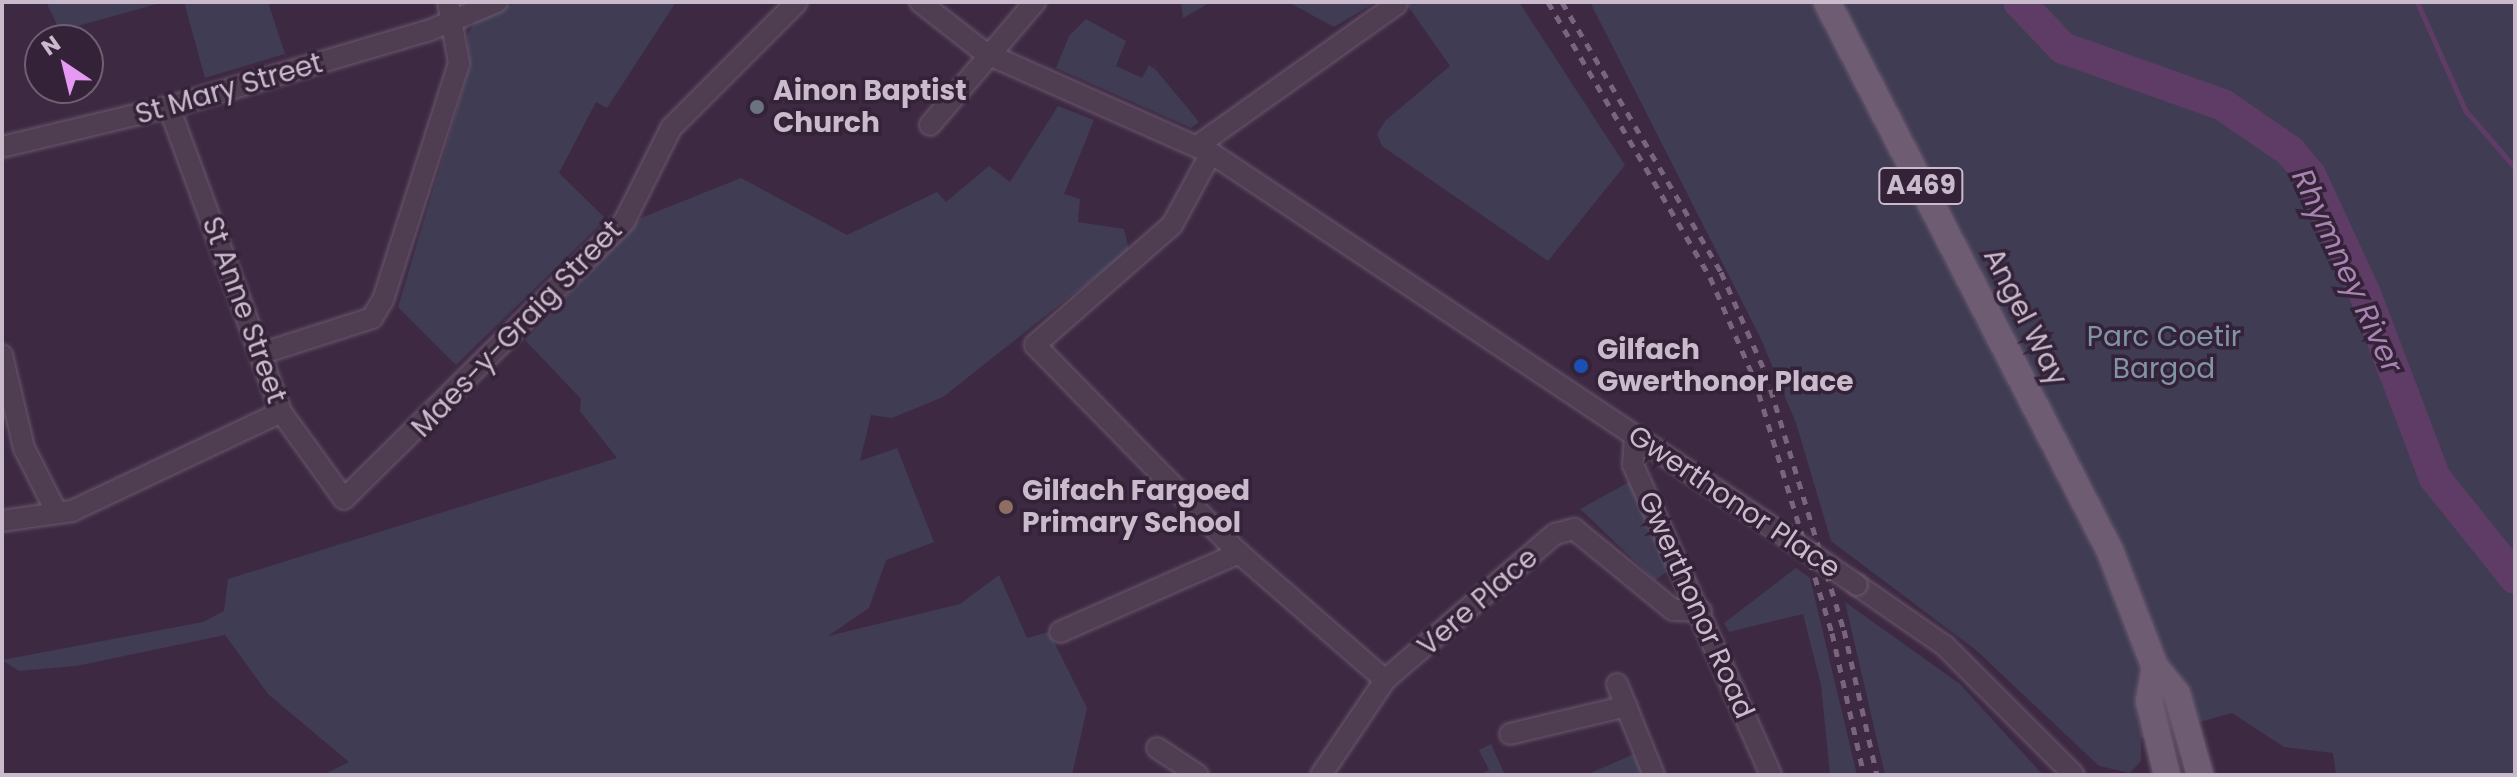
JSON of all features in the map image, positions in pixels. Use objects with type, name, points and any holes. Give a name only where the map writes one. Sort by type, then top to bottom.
[{"type":"main road","name":"Angel Way","points":[[1827,2],[2110,551],[2155,667],[2177,694],[2200,775]]},
{"type":"main road","name":"Angel Way","points":[[2155,667],[2149,701],[2160,768]]},
{"type":"street","name":"St Mary Street","points":[[2,147],[169,107],[450,11],[497,2]]},
{"type":"street","name":"Maes-y-Graig Street","points":[[344,499],[624,222],[671,128],[797,2]]},
{"type":"street","name":"Gwerthonor Place","points":[[920,2],[985,53],[1204,149],[1790,539],[1945,646],[2074,775]]},
{"type":"street","points":[[930,125],[985,53],[1035,2]]},
{"type":"street","points":[[1385,680],[1239,553],[1035,345],[1172,225],[1204,149],[1397,4]]},
{"type":"street","points":[[260,354],[372,318],[383,300],[459,63],[450,11]]},
{"type":"street","name":"St Anne Street","points":[[169,107],[281,412],[344,499]]},
{"type":"street","points":[[2,355],[7,398],[33,474],[57,513]]},
{"type":"street","points":[[2,521],[57,513],[163,472],[281,412]]},
{"type":"street","name":"Gwerthonor Road","points":[[1635,436],[1633,465],[1701,611],[1771,775]]},
{"type":"street","name":"Vere Place","points":[[1321,775],[1385,680],[1555,534],[1574,529],[1673,610],[1701,611]]},
{"type":"street","points":[[1060,632],[1239,553]]},
{"type":"street","points":[[1617,684],[1654,775]]},
{"type":"street","points":[[1510,734],[1627,706]]},
{"type":"street","points":[[1157,748],[1198,775]]},
{"type":"green space","points":[[46,2],[164,2],[85,24],[57,24]]},
{"type":"green space","points":[[184,2],[268,2],[285,54],[205,78]]},
{"type":"green space","points":[[518,2],[676,2],[607,108],[596,102],[559,173],[606,219],[456,365],[398,307],[470,66],[467,35],[479,16]]},
{"type":"green space","points":[[1181,2],[1211,2],[1183,18]]},
{"type":"green space","points":[[1288,2],[1376,2],[1334,27]]},
{"type":"green space","points":[[1405,2],[1519,2],[1625,165],[1548,261],[1382,146],[1377,134],[1385,121],[1450,66]]},
{"type":"green space","name":"Parc Coetir Bargod","points":[[1590,2],[2515,2],[2515,775],[2336,775],[2333,753],[2284,747],[2232,713],[2141,738],[2141,761],[2130,773],[2099,766],[1977,651],[1831,541],[1796,423],[1760,337]]},
{"type":"green space","points":[[1086,19],[1126,41],[1116,66],[1142,78],[1149,65],[1199,122],[1191,128],[1056,68],[1069,36]]},
{"type":"green space","points":[[1058,106],[1094,120],[1064,194],[1080,199],[1078,222],[1124,229],[1129,250],[943,397],[892,418],[871,415],[860,461],[897,448],[934,542],[886,560],[869,608],[828,636],[960,604],[999,575],[1027,638],[1049,632],[1087,708],[1072,775],[323,775],[349,762],[268,694],[225,635],[76,666],[19,671],[2,660],[203,622],[224,611],[228,579],[617,458],[580,411],[581,399],[525,340],[641,218],[741,178],[847,235],[937,192],[946,202],[989,166],[1010,182]]},
{"type":"green space","points":[[1631,481],[1674,567],[1655,580],[1580,509]]},
{"type":"green space","points":[[1796,568],[1810,578],[1857,775],[1830,775],[1821,685],[1803,614],[1729,632],[1724,623]]},
{"type":"green space","points":[[1845,602],[1960,684],[2043,775],[1885,775]]},
{"type":"green space","points":[[1491,744],[1505,775],[1478,775],[1489,770],[1479,750]]},
{"type":"green space","points":[[1634,754],[1642,772],[1637,775],[1586,775]]},
{"type":"waterway","name":"Rhymney River","points":[[2019,2],[2063,48],[2223,105],[2290,151],[2310,175],[2365,294],[2435,478],[2515,578]]},
{"type":"waterway","points":[[2417,2],[2465,110],[2515,168]]},
{"type":"railway","points":[[1548,2],[1710,277],[1754,378],[1832,633],[1864,775]]},
{"type":"railway","points":[[1562,2],[1721,272],[1766,374],[1844,630],[1877,775]]},
{"type":"place","name":"Ainon Baptist Church","points":[[757,107]]},
{"type":"place","name":"Gilfach Gwerthonor Place","points":[[1581,366]]},
{"type":"place","name":"Gilfach Fargoed Primary School","points":[[1006,507]]}]
